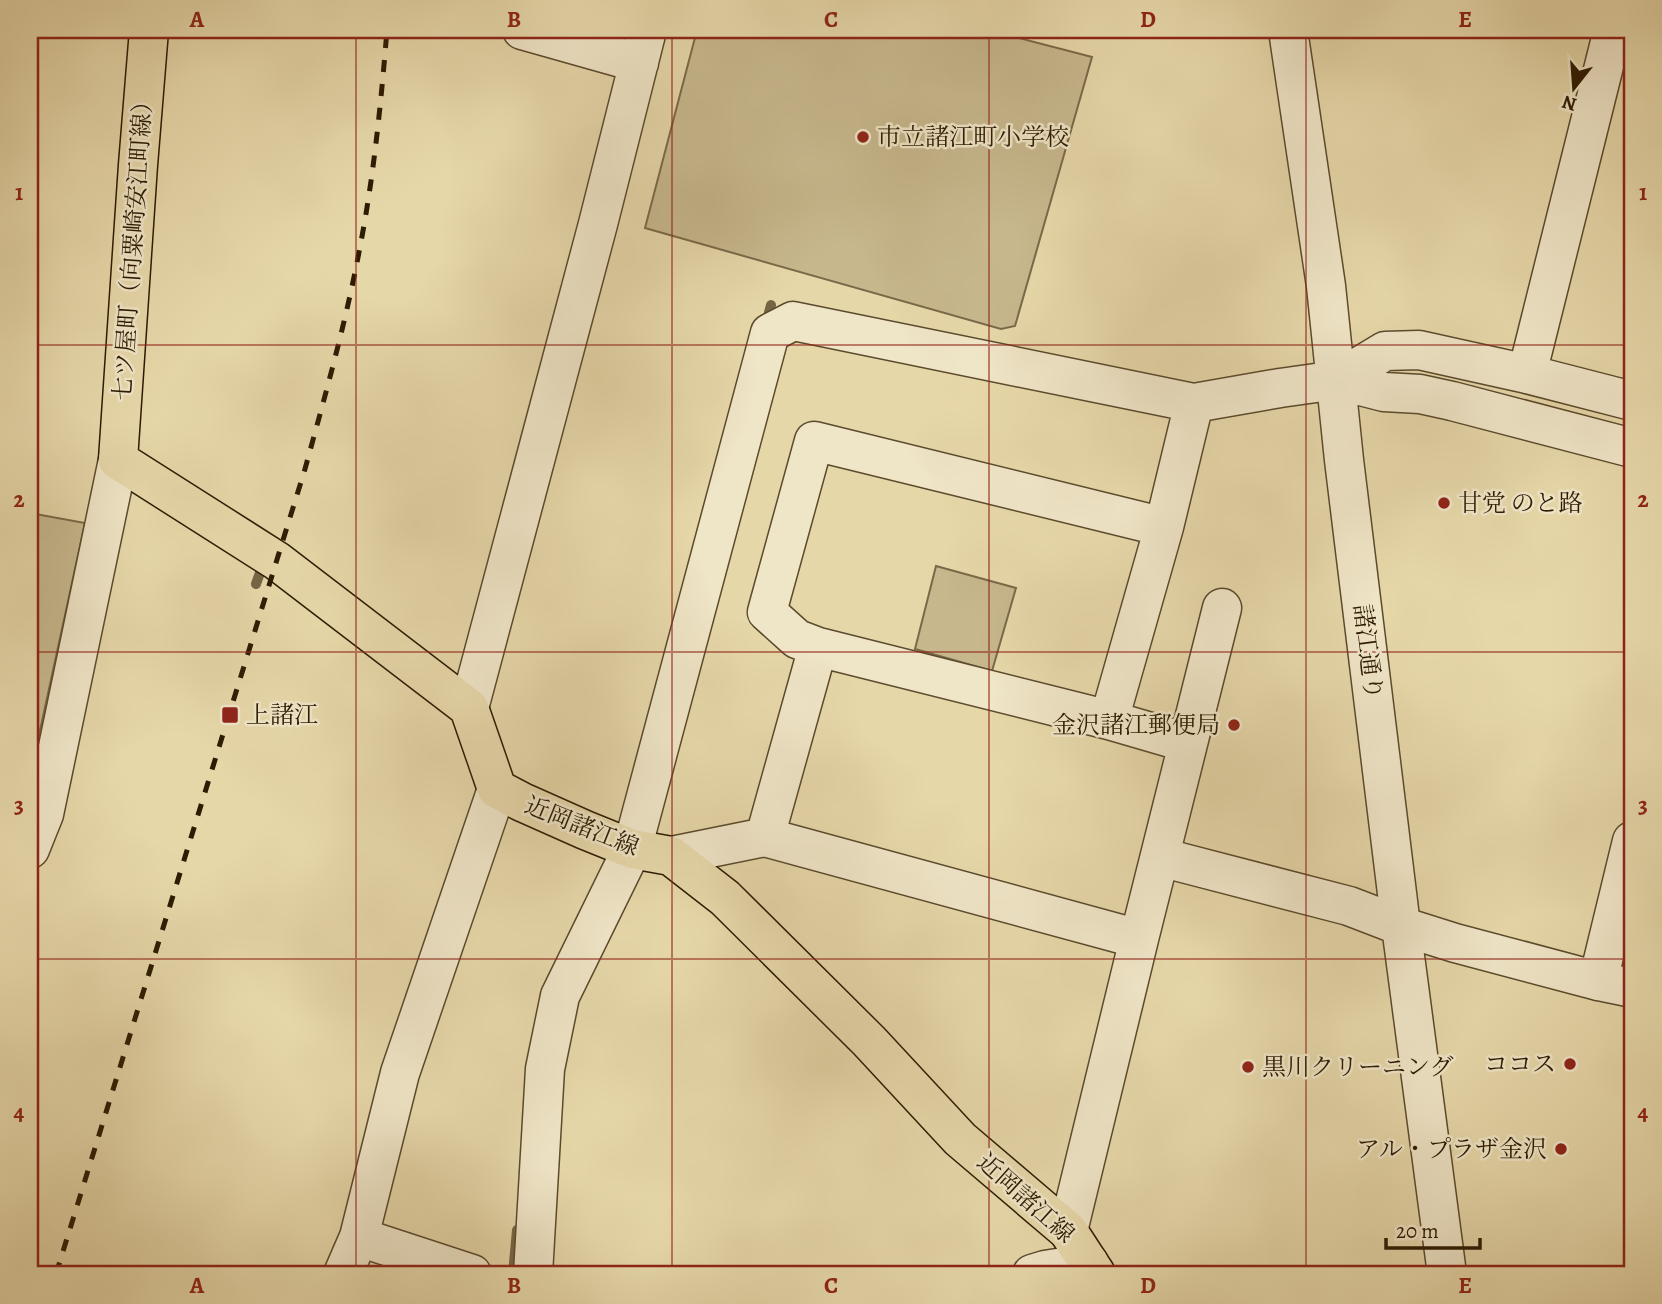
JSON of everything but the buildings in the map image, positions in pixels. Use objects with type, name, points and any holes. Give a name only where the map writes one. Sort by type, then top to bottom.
[{"type":"main road","name":"七ツ屋町（向粟崎安江町線）","points":[[118,460],[149,30]]},
{"type":"main road","points":[[118,460],[277,561],[469,708]]},
{"type":"main road","name":"近岡諸江線","points":[[469,708],[497,789],[584,830],[632,849],[671,856],[734,908],[869,1041],[960,1139],[1068,1231],[1093,1268]]},
{"type":"street","points":[[469,708],[643,46],[522,30]]},
{"type":"street","name":"諸江通り","points":[[1288,30],[1326,286],[1344,460],[1401,926],[1447,1274]]},
{"type":"street","points":[[1527,374],[1613,30]]},
{"type":"street","points":[[533,1274],[545,1069],[560,996],[632,849],[770,333],[793,321],[1194,403],[1336,380],[1384,392],[1420,394],[1452,401],[1632,448]]},
{"type":"street","points":[[1336,380],[1385,351],[1419,350],[1632,401]]},
{"type":"street","points":[[1109,720],[1164,527],[1194,403]]},
{"type":"street","points":[[1164,527],[814,441],[767,612],[797,639],[818,647],[1109,720],[1188,743]]},
{"type":"street","points":[[30,849],[44,814],[118,460]]},
{"type":"street","points":[[1068,1231],[1222,608]]},
{"type":"street","points":[[765,837],[818,647]]},
{"type":"street","points":[[343,1274],[359,1237],[400,1073],[497,789]]},
{"type":"street","points":[[671,856],[765,837],[1139,939]]},
{"type":"street","points":[[1160,858],[1349,906],[1455,943],[1615,985],[1632,841]]},
{"type":"street","points":[[359,1237],[472,1274]]},
{"type":"street","points":[[1032,1274],[1093,1268]]},
{"type":"shaded area","name":"市立諸江町小学校","points":[[697,30],[988,30],[1092,57],[1015,326],[1001,329],[645,228]]},
{"type":"shaded area","points":[[30,513],[85,523],[36,749],[30,747]]},
{"type":"shaded area","points":[[936,566],[1016,588],[992,671],[915,649]]},
{"type":"waterway","points":[[766,324],[771,305]]},
{"type":"waterway","points":[[256,584],[262,567]]},
{"type":"waterway","points":[[513,1274],[517,1230]]},
{"type":"railway","points":[[56,1274],[305,469],[328,386],[365,220],[387,30]]},
{"type":"place","name":"市立諸江町小学校","points":[[863,137]]},
{"type":"place","name":"甘党 のと路","points":[[1444,503]]},
{"type":"place","name":"上諸江","points":[[230,715]]},
{"type":"place","name":"金沢諸江郵便局","points":[[1234,725]]},
{"type":"place","name":"ココス","points":[[1570,1064]]},
{"type":"place","name":"黒川クリーニング","points":[[1248,1067]]},
{"type":"place","name":"アル・プラザ金沢","points":[[1561,1149]]}]
